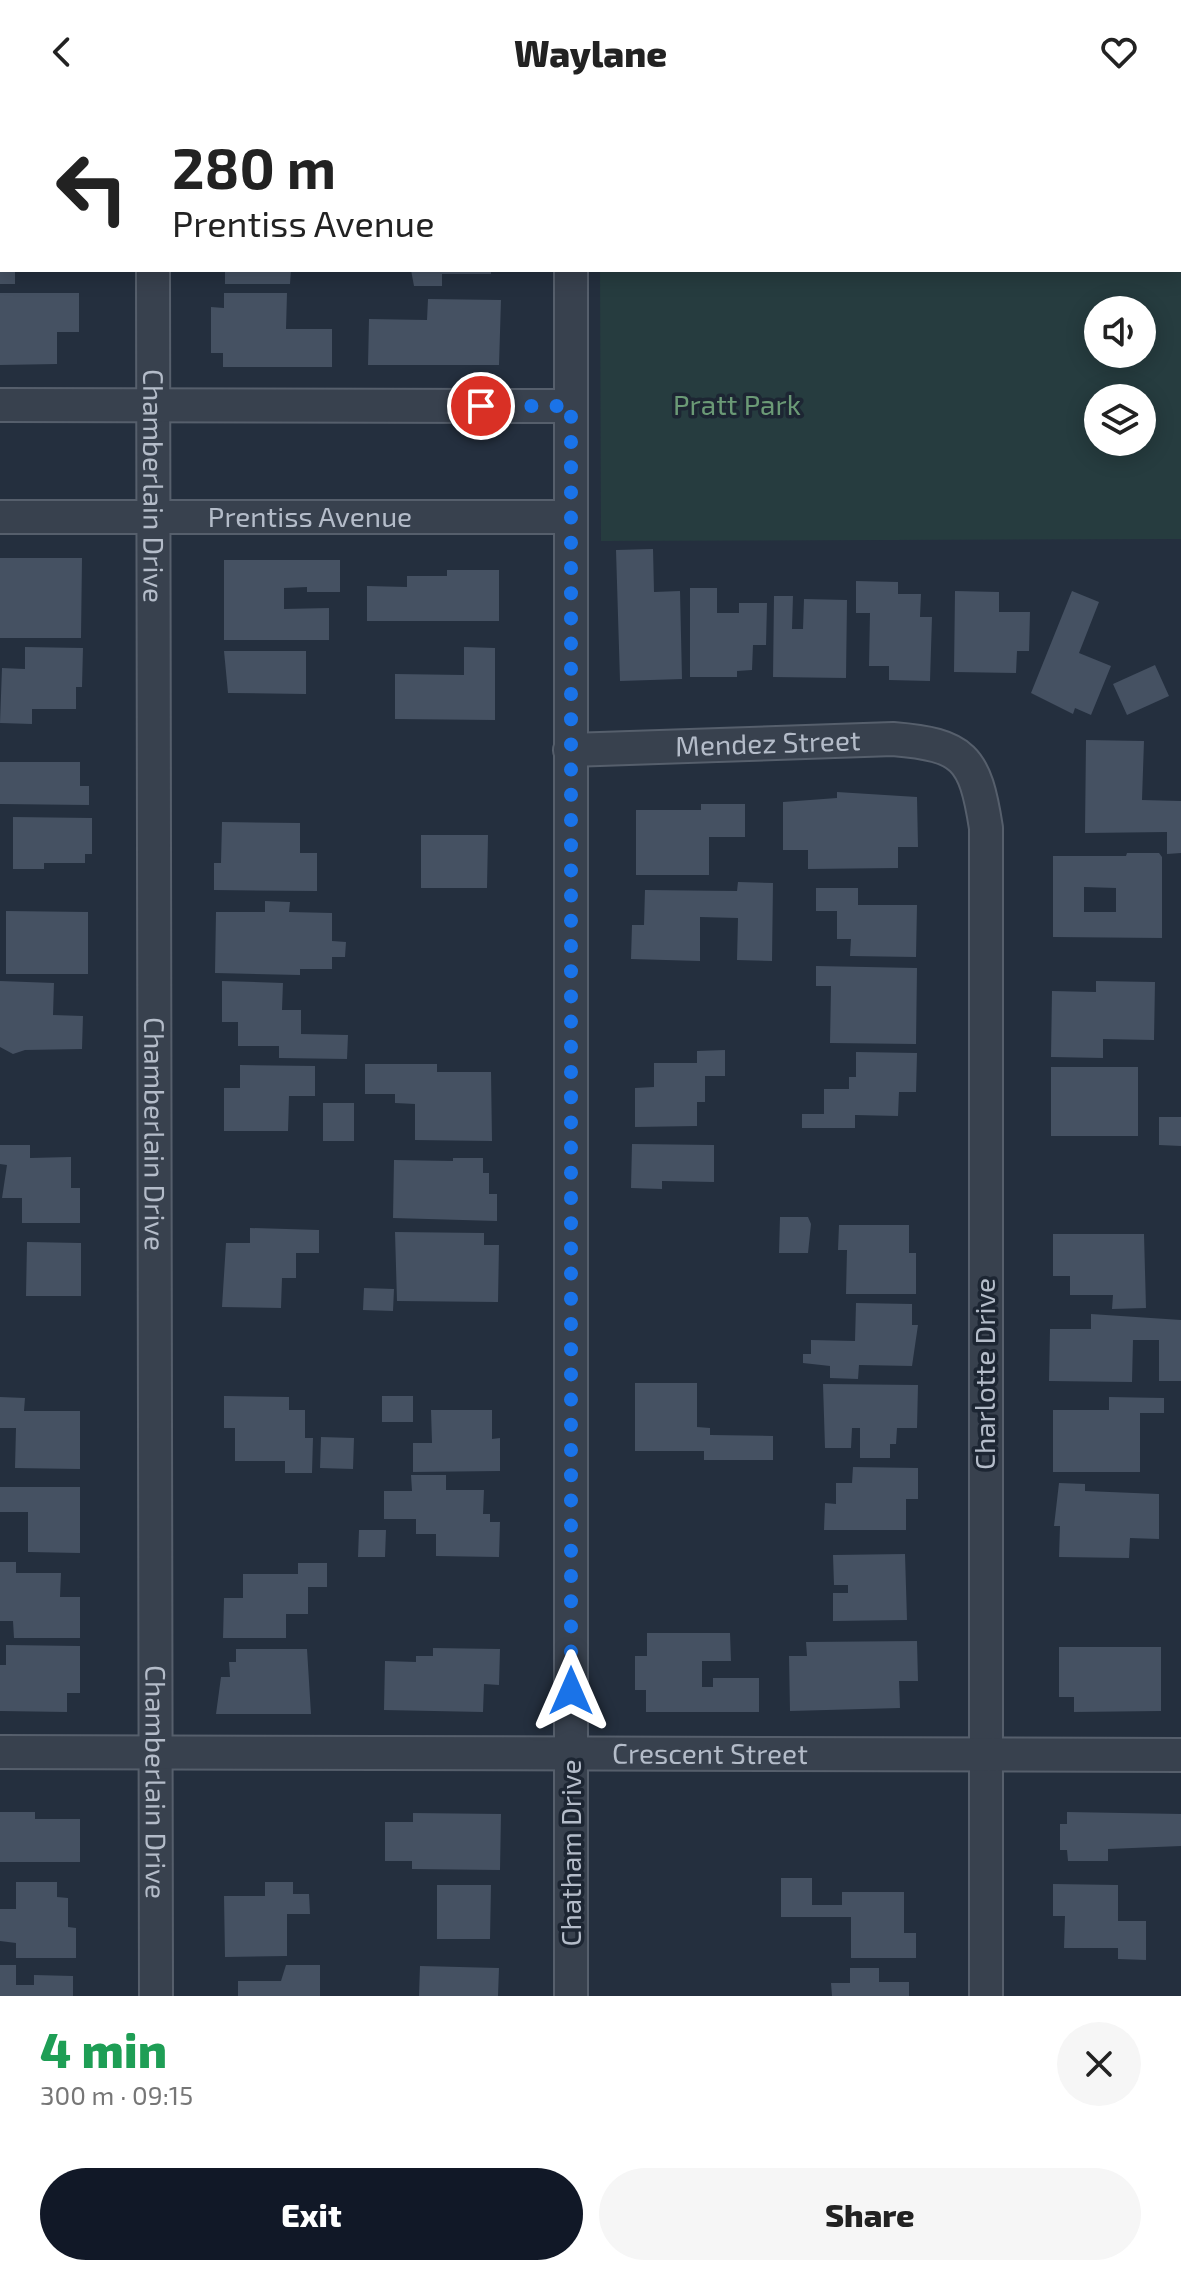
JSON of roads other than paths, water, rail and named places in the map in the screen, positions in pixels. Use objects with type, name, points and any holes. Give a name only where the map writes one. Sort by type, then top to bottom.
[{"type":"street","name":"Chamberlain Drive","points":[[153,272],[156,1996]]},
{"type":"street","name":"Chatham Drive","points":[[571,272],[571,1996]]},
{"type":"street","points":[[0,405],[571,406]]},
{"type":"street","name":"Prentiss Avenue","points":[[0,517],[153,520],[571,517]]},
{"type":"street","name":"Mendez Street","points":[[570,750],[893,739],[932,743],[963,756]]},
{"type":"street","name":"Charlotte Drive","points":[[963,756],[980,789],[986,828],[986,1996]]},
{"type":"street","name":"Crescent Street","points":[[0,1752],[1181,1755]]},
{"type":"park label","name":"Pratt Park","points":[[737,405]]}]
